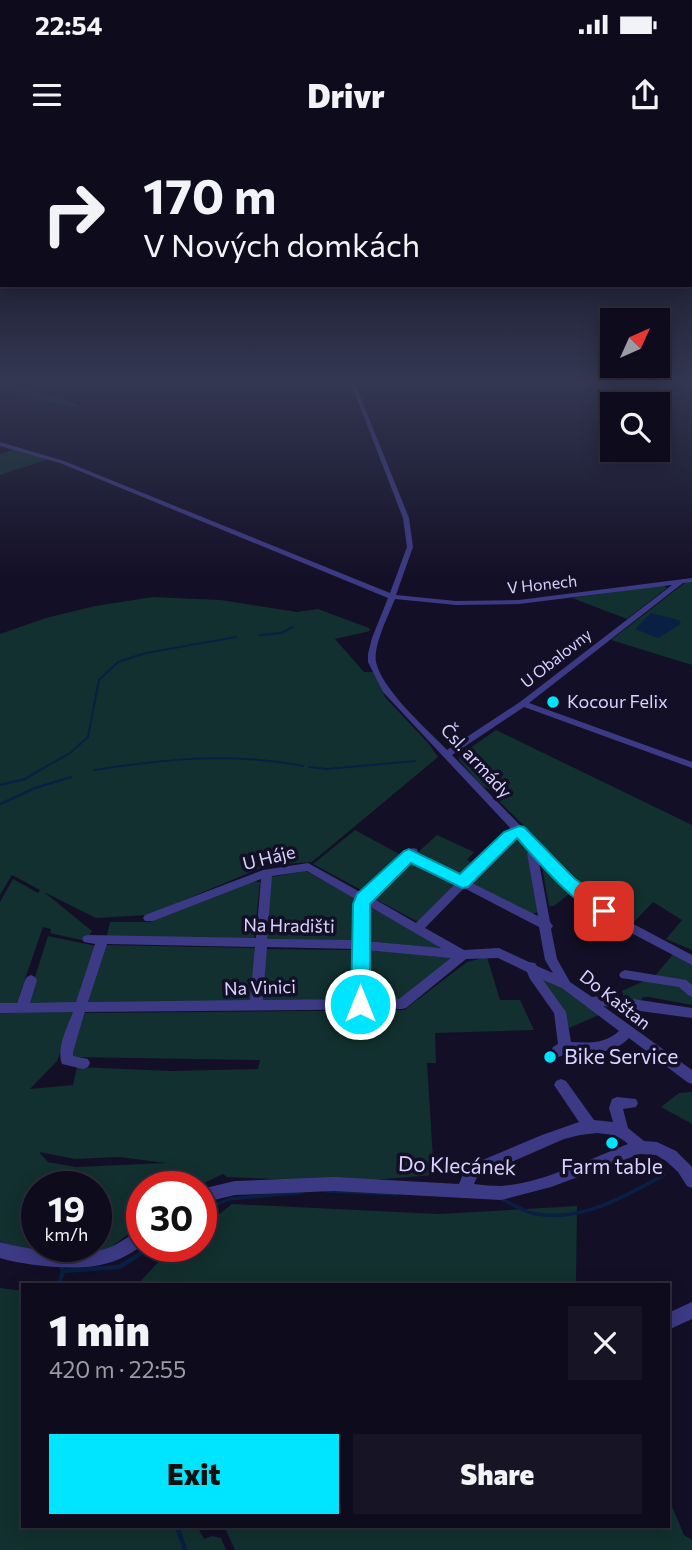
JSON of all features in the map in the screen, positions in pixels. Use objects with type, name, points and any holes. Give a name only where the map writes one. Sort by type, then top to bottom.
[{"type":"street","name":"V Honech","points":[[10,447],[62,462],[393,597],[456,603],[519,602],[687,580]]},
{"type":"street","name":"Čsl. armády","points":[[378,447],[406,518],[408,533],[407,561],[376,638],[372,662],[387,692],[537,850],[588,899],[659,944],[692,960]]},
{"type":"street","name":"U Obalovny","points":[[446,755],[523,704],[687,580]]},
{"type":"street","points":[[523,704],[692,765]]},
{"type":"street","points":[[418,928],[509,836],[519,831]]},
{"type":"street","name":"Do Kaštan","points":[[537,850],[532,853],[551,960],[566,985],[692,1078]]},
{"type":"street","points":[[360,1004],[363,898],[411,853],[547,926]]},
{"type":"street","name":"U Háje","points":[[149,918],[267,873],[308,867],[463,955]]},
{"type":"street","points":[[256,1004],[267,873]]},
{"type":"street","name":"Na Hradišti","points":[[88,939],[360,945],[463,955],[499,953],[566,985]]},
{"type":"street","points":[[83,1063],[71,1063],[67,1060],[66,1052],[102,941]]},
{"type":"street","name":"Na Vinici","points":[[0,1008],[402,1004],[463,955]]},
{"type":"street","points":[[531,966],[534,976],[560,1012],[561,1049],[590,1050],[610,1047],[627,1032]]},
{"type":"street","points":[[625,975],[682,983],[692,992]]},
{"type":"street","points":[[23,1007],[31,980]]},
{"type":"street","points":[[589,1003],[607,1000],[692,1013]]},
{"type":"street","points":[[561,1085],[590,1126]]},
{"type":"street","points":[[622,1130],[617,1103],[631,1103]]},
{"type":"street","points":[[464,1191],[471,1172],[553,1134],[590,1126],[622,1130],[631,1135],[641,1147],[661,1150],[677,1161],[692,1181]]},
{"type":"street","name":"Do Klecánek","points":[[217,1192],[235,1188],[334,1184],[501,1193],[525,1190],[641,1147]]},
{"type":"street","points":[[0,1250],[24,1256],[100,1258],[115,1254],[126,1247]]},
{"type":"street","points":[[670,1321],[692,1310]]},
{"type":"green space","points":[[15,449],[49,459],[0,475],[0,454]]},
{"type":"green space","points":[[686,582],[692,582],[692,665],[611,640]]},
{"type":"green space","points":[[663,585],[667,588],[627,619],[572,598]]},
{"type":"green space","points":[[153,597],[220,600],[297,612],[318,609],[369,628],[370,631],[335,639],[364,672],[374,672],[385,697],[438,757],[312,862],[268,865],[148,915],[96,918],[44,892],[92,931],[86,941],[50,933],[51,929],[43,927],[16,1005],[0,1006],[0,902],[13,879],[38,893],[40,890],[12,875],[0,895],[0,634],[46,618],[95,606]]},
{"type":"green space","points":[[496,730],[692,825],[692,950],[666,939],[682,920],[653,902],[634,922],[582,884],[495,797],[499,793],[482,786],[459,760],[460,755]]},
{"type":"green space","points":[[355,830],[401,855],[363,891],[313,864]]},
{"type":"green space","points":[[437,835],[474,852],[467,860],[471,862],[479,855],[481,857],[461,878],[416,854]]},
{"type":"green space","points":[[511,838],[526,844],[538,912],[532,914],[469,882]]},
{"type":"green space","points":[[411,860],[456,883],[418,922],[372,897]]},
{"type":"green space","points":[[541,861],[597,910],[596,912],[569,894],[554,906],[549,906]]},
{"type":"green space","points":[[306,871],[355,898],[355,940],[265,940],[271,877]]},
{"type":"green space","points":[[253,881],[260,882],[254,939],[148,939],[148,935],[147,939],[106,939],[110,922],[150,922]]},
{"type":"green space","points":[[370,907],[440,946],[438,948],[367,941],[367,908]]},
{"type":"green space","points":[[48,936],[96,946],[80,999],[74,1003],[27,1002]]},
{"type":"green space","points":[[104,945],[256,948],[251,1001],[88,1002]]},
{"type":"green space","points":[[266,949],[355,950],[355,999],[262,1001]]},
{"type":"green space","points":[[366,949],[453,959],[399,1000],[368,999]]},
{"type":"green space","points":[[674,953],[692,963],[692,1005],[649,997],[643,997],[640,1002],[624,997],[622,991],[655,976]]},
{"type":"green space","points":[[487,957],[500,1000],[520,1000],[534,1030],[435,1033],[436,1063],[427,1063],[434,1175],[347,1182],[227,1177],[223,1174],[217,1177],[217,1171],[126,1171],[126,1236],[112,1246],[112,1171],[21,1171],[21,1248],[0,1241],[0,1011],[75,1011],[57,1061],[30,1089],[73,1085],[77,1067],[171,1071],[258,1069],[260,1060],[71,1057],[85,1013],[404,1010],[467,962]],"holes":[[[39,1152],[75,1159],[119,1157],[166,1163],[76,1167],[48,1162]]]},
{"type":"green space","points":[[538,975],[563,987],[599,1015],[569,1028]]},
{"type":"green space","points":[[692,1092],[692,1124],[661,1107],[679,1093]]},
{"type":"green space","points":[[232,1204],[439,1214],[577,1206],[576,1283],[139,1283],[158,1262],[217,1262],[217,1216]]},
{"type":"green space","points":[[0,1288],[21,1291],[21,1528],[198,1528],[204,1539],[212,1536],[221,1538],[226,1550],[0,1550]]},
{"type":"green space","points":[[670,1501],[684,1535],[692,1540],[692,1550],[235,1550],[225,1528],[670,1528]]},
{"type":"water","points":[[651,613],[679,620],[681,624],[658,638],[635,629]]},
{"type":"waterway","points":[[260,635],[281,633],[293,627]]},
{"type":"waterway","points":[[35,773],[70,753],[88,737],[99,680],[118,662],[146,653],[236,637]]},
{"type":"waterway","points":[[94,770],[224,758],[303,766]]},
{"type":"waterway","points":[[309,767],[327,769],[415,761]]},
{"type":"waterway","points":[[0,785],[25,779],[38,771]]},
{"type":"waterway","points":[[0,804],[35,788],[71,777]]},
{"type":"waterway","points":[[501,1199],[536,1214],[570,1214],[603,1205],[664,1175]]},
{"type":"waterway","points":[[327,1191],[397,1194]]},
{"type":"waterway","points":[[217,1204],[229,1199],[303,1192]]},
{"type":"waterway","points":[[63,1271],[119,1267],[127,1262]]},
{"type":"waterway","points":[[60,1265],[63,1271]]},
{"type":"waterway","points":[[59,1283],[63,1271]]},
{"type":"waterway","points":[[178,1528],[185,1550]]},
{"type":"place","name":"Kocour Felix","points":[[553,702]]},
{"type":"place","name":"Bike Service","points":[[550,1057]]},
{"type":"place","name":"Farm table","points":[[612,1143]]},
{"type":"route","points":[[360,1004],[361,904],[363,898],[409,855],[462,882],[509,836],[519,831],[568,882],[604,911]]}]
